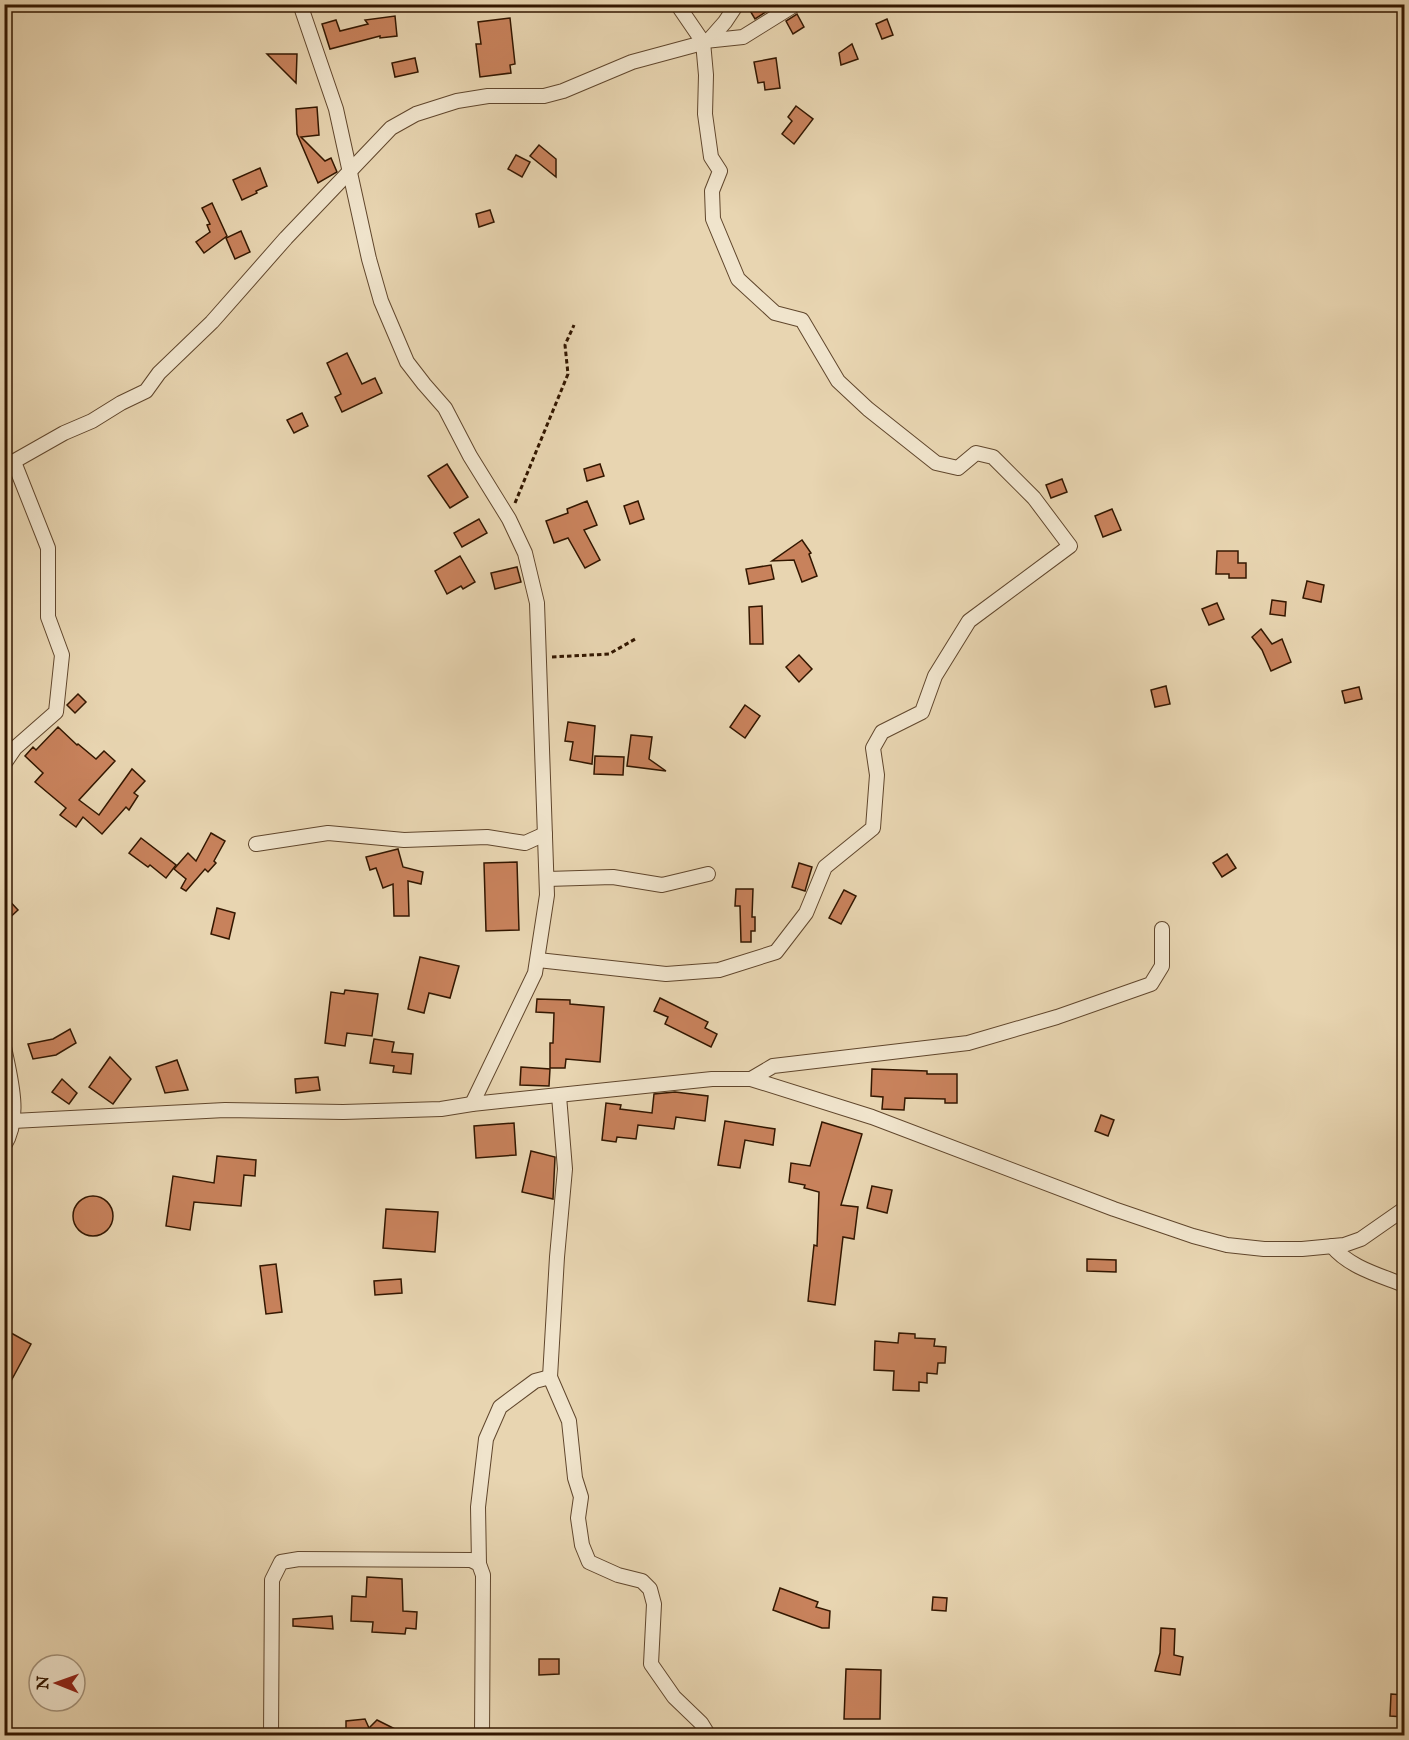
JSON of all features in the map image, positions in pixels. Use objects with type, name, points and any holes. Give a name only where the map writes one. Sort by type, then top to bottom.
[{"type":"street","points":[[300,4],[336,109],[369,259],[381,301],[408,362],[445,408],[470,456],[509,519],[525,553],[537,603],[547,895],[535,973],[472,1104]]},
{"type":"street","points":[[538,960],[666,974],[719,970],[776,952],[806,913],[825,867],[873,828],[877,775],[873,748],[882,732],[922,712],[936,676],[969,621],[1070,546],[1034,498],[993,457],[976,453],[958,468],[936,463],[868,409],[838,381],[802,320],[776,313],[738,279],[713,219],[712,191],[720,171],[711,157],[705,114],[706,75],[703,42],[678,4]]},
{"type":"street","points":[[4,764],[15,748],[56,712],[62,655],[48,617],[48,548],[9,464],[64,433],[92,422],[121,403],[146,391],[159,373],[212,322],[286,238],[391,128],[416,114],[457,101],[488,96],[544,96],[563,92],[632,62],[703,42],[710,39],[737,4]]},
{"type":"street","points":[[703,42],[743,37],[796,4]]},
{"type":"street","points":[[256,844],[328,833],[404,840],[487,837],[525,843],[545,834]]},
{"type":"street","points":[[547,879],[613,877],[662,885],[708,874]]},
{"type":"street","points":[[751,1079],[773,1066],[968,1043],[1057,1017],[1151,984],[1162,966],[1162,929]]},
{"type":"street","points":[[4,1047],[14,1121],[4,1146]]},
{"type":"street","points":[[14,1121],[225,1110],[343,1112],[441,1109],[712,1079],[751,1079],[872,1117],[1114,1209],[1227,1245],[1264,1249],[1332,1246],[1361,1239],[1404,1209]]},
{"type":"street","points":[[559,1096],[565,1169],[550,1377],[568,1421],[575,1478],[581,1497],[578,1518],[582,1545],[589,1562],[618,1575],[642,1581],[650,1589],[654,1604],[651,1664],[674,1697],[700,1723],[709,1736]]},
{"type":"street","points":[[1332,1246],[1341,1257],[1404,1285]]},
{"type":"street","points":[[482,1736],[483,1575],[479,1564],[478,1507],[486,1439],[500,1407],[535,1380],[550,1377]]},
{"type":"street","points":[[271,1736],[272,1580],[281,1562],[299,1559],[471,1560],[479,1564]]},
{"type":"path","points":[[509,519],[568,374],[565,345],[574,325]]},
{"type":"path","points":[[538,658],[609,654],[637,638]]},
{"type":"building","points":[[746,4],[778,4],[755,19]]},
{"type":"building","points":[[797,14],[804,27],[793,34],[786,21]]},
{"type":"building","points":[[395,16],[397,36],[380,38],[380,36],[330,49],[322,24],[336,20],[340,31],[368,24],[365,20]]},
{"type":"building","points":[[510,18],[515,64],[510,65],[511,73],[480,77],[476,44],[481,44],[478,22]]},
{"type":"building","points":[[887,19],[893,35],[882,39],[876,24]]},
{"type":"building","points":[[852,44],[858,59],[841,65],[839,53]]},
{"type":"building","points":[[267,54],[297,54],[296,83]]},
{"type":"building","points":[[415,58],[418,72],[395,77],[392,63]]},
{"type":"building","points":[[776,58],[780,88],[765,90],[764,82],[758,83],[754,62]]},
{"type":"building","points":[[796,106],[813,119],[794,144],[782,134],[792,121],[788,117]]},
{"type":"building","points":[[317,107],[319,135],[301,137],[325,161],[331,158],[337,172],[318,183],[297,134],[296,109]]},
{"type":"building","points":[[539,145],[556,159],[556,177],[530,156]]},
{"type":"building","points":[[516,155],[530,162],[522,177],[508,169]]},
{"type":"building","points":[[260,168],[267,186],[242,200],[233,180]]},
{"type":"building","points":[[212,203],[227,236],[204,253],[196,242],[210,232],[207,225],[210,224],[202,208]]},
{"type":"building","points":[[490,210],[494,222],[479,227],[476,214]]},
{"type":"building","points":[[241,231],[250,252],[235,259],[226,238]]},
{"type":"building","points":[[347,353],[362,384],[375,378],[382,393],[342,412],[335,397],[341,394],[327,363]]},
{"type":"building","points":[[302,413],[308,426],[294,433],[287,420]]},
{"type":"building","points":[[447,464],[468,497],[450,508],[428,476]]},
{"type":"building","points":[[600,464],[604,476],[587,481],[584,469]]},
{"type":"building","points":[[1062,479],[1067,492],[1051,498],[1046,485]]},
{"type":"building","points":[[587,501],[597,525],[584,530],[600,560],[585,568],[568,538],[554,543],[546,521],[568,513],[567,509]]},
{"type":"building","points":[[638,501],[644,519],[630,524],[624,506]]},
{"type":"building","points":[[1112,509],[1121,530],[1103,537],[1095,516]]},
{"type":"building","points":[[479,519],[487,533],[462,547],[454,533]]},
{"type":"building","points":[[802,540],[811,553],[809,554],[817,576],[802,582],[794,560],[772,561]]},
{"type":"building","points":[[1217,551],[1238,551],[1238,563],[1246,563],[1246,578],[1229,578],[1229,574],[1216,574]]},
{"type":"building","points":[[460,556],[475,582],[463,589],[461,586],[447,594],[435,571]]},
{"type":"building","points":[[771,565],[774,579],[749,584],[746,569]]},
{"type":"building","points":[[517,567],[521,582],[495,589],[491,573]]},
{"type":"building","points":[[1307,581],[1324,585],[1321,602],[1303,598]]},
{"type":"building","points":[[1272,600],[1286,602],[1285,616],[1270,614]]},
{"type":"building","points":[[1217,603],[1224,619],[1209,625],[1202,609]]},
{"type":"building","points":[[762,606],[763,644],[750,644],[749,607]]},
{"type":"building","points":[[1261,629],[1272,644],[1282,639],[1291,662],[1271,671],[1262,650],[1252,637]]},
{"type":"building","points":[[799,655],[812,669],[799,682],[786,667]]},
{"type":"building","points":[[1166,686],[1170,704],[1155,707],[1151,690]]},
{"type":"building","points":[[1359,687],[1362,699],[1345,703],[1342,691]]},
{"type":"building","points":[[78,694],[86,702],[75,713],[67,705]]},
{"type":"building","points":[[745,705],[760,716],[745,738],[730,727]]},
{"type":"building","points":[[568,722],[595,726],[592,764],[570,760],[573,742],[565,741]]},
{"type":"building","points":[[58,727],[96,759],[104,751],[115,761],[79,800],[99,815],[132,769],[145,781],[134,793],[138,796],[129,810],[126,807],[102,834],[83,817],[76,827],[60,815],[66,808],[35,782],[43,773],[25,756],[33,747],[36,750]]},
{"type":"building","points":[[631,735],[652,737],[649,759],[666,771],[627,766]]},
{"type":"building","points":[[595,756],[624,757],[623,775],[594,774]]},
{"type":"building","points":[[211,833],[225,841],[214,861],[216,863],[208,872],[205,869],[186,891],[181,888],[186,879],[174,869],[188,853],[196,861]]},
{"type":"building","points":[[141,838],[176,865],[166,878],[150,865],[148,867],[129,853]]},
{"type":"building","points":[[398,849],[403,867],[423,872],[421,884],[408,881],[409,916],[394,916],[393,884],[383,888],[376,868],[370,870],[366,857]]},
{"type":"building","points":[[1227,854],[1236,868],[1222,877],[1213,863]]},
{"type":"building","points":[[517,862],[519,930],[486,931],[484,863]]},
{"type":"building","points":[[799,863],[812,867],[805,891],[792,887]]},
{"type":"building","points":[[736,889],[753,889],[752,917],[755,917],[755,931],[751,931],[751,942],[741,942],[740,906],[735,906]]},
{"type":"building","points":[[844,890],[856,896],[841,924],[829,918]]},
{"type":"building","points":[[4,895],[18,910],[4,923]]},
{"type":"building","points":[[217,908],[235,913],[229,939],[211,934]]},
{"type":"building","points":[[420,957],[459,966],[450,998],[429,993],[424,1013],[408,1009]]},
{"type":"building","points":[[345,990],[378,994],[372,1036],[347,1033],[345,1046],[325,1043],[331,992],[344,994]]},
{"type":"building","points":[[660,998],[708,1022],[705,1028],[717,1034],[711,1047],[665,1024],[668,1017],[654,1011]]},
{"type":"building","points":[[537,999],[570,1000],[570,1004],[604,1007],[600,1062],[566,1059],[565,1068],[550,1068],[550,1043],[553,1043],[554,1013],[536,1012]]},
{"type":"building","points":[[70,1029],[76,1043],[56,1055],[33,1059],[28,1044],[53,1039]]},
{"type":"building","points":[[374,1039],[394,1042],[392,1052],[413,1054],[411,1074],[393,1072],[394,1066],[370,1063]]},
{"type":"building","points":[[110,1057],[131,1079],[113,1104],[89,1087]]},
{"type":"building","points":[[177,1060],[188,1090],[165,1093],[156,1067]]},
{"type":"building","points":[[521,1067],[550,1069],[549,1086],[520,1085]]},
{"type":"building","points":[[872,1069],[957,1074],[957,1103],[945,1103],[945,1099],[905,1098],[904,1110],[882,1109],[883,1097],[871,1096]]},
{"type":"building","points":[[318,1077],[320,1090],[296,1093],[295,1079]]},
{"type":"building","points":[[62,1079],[77,1093],[69,1104],[52,1092]]},
{"type":"building","points":[[675,1092],[708,1096],[705,1121],[676,1117],[674,1129],[638,1125],[636,1139],[617,1137],[616,1142],[602,1140],[606,1103],[621,1105],[620,1109],[652,1113],[654,1094]]},
{"type":"building","points":[[1101,1115],[1114,1120],[1108,1136],[1095,1131]]},
{"type":"building","points":[[725,1121],[775,1129],[773,1145],[745,1140],[740,1168],[718,1165]]},
{"type":"building","points":[[822,1122],[862,1134],[841,1205],[858,1207],[854,1239],[843,1237],[835,1305],[808,1301],[814,1245],[817,1246],[819,1192],[804,1188],[805,1185],[789,1182],[791,1163],[810,1166]]},
{"type":"building","points":[[514,1123],[516,1155],[476,1158],[474,1126]]},
{"type":"building","points":[[531,1151],[555,1157],[553,1199],[522,1192]]},
{"type":"building","points":[[217,1156],[256,1160],[255,1176],[244,1175],[241,1206],[194,1202],[190,1230],[166,1226],[173,1176],[214,1183]]},
{"type":"building","points":[[872,1186],[892,1190],[887,1213],[867,1208]]},
{"type":"building","points":[[93,1196],[107,1202],[113,1216],[107,1230],[93,1236],[79,1230],[73,1216],[79,1202]]},
{"type":"building","points":[[386,1209],[438,1212],[435,1252],[383,1248]]},
{"type":"building","points":[[1087,1259],[1116,1260],[1116,1272],[1087,1271]]},
{"type":"building","points":[[276,1264],[282,1312],[266,1314],[260,1266]]},
{"type":"building","points":[[401,1279],[402,1293],[375,1295],[374,1281]]},
{"type":"building","points":[[4,1329],[31,1344],[4,1394]]},
{"type":"building","points":[[899,1333],[915,1334],[915,1338],[935,1339],[934,1346],[946,1347],[945,1363],[938,1363],[937,1374],[927,1373],[927,1383],[919,1382],[919,1391],[893,1390],[894,1371],[874,1370],[875,1341],[898,1343]]},
{"type":"building","points":[[367,1577],[402,1579],[403,1611],[417,1612],[416,1629],[406,1628],[405,1634],[372,1632],[373,1622],[351,1621],[352,1596],[366,1597]]},
{"type":"building","points":[[780,1588],[818,1602],[816,1607],[830,1611],[829,1628],[822,1628],[773,1610]]},
{"type":"building","points":[[933,1597],[947,1598],[946,1611],[932,1610]]},
{"type":"building","points":[[332,1616],[333,1629],[293,1626],[293,1619]]},
{"type":"building","points":[[1161,1628],[1175,1629],[1174,1655],[1183,1657],[1180,1675],[1155,1671],[1160,1653]]},
{"type":"building","points":[[539,1659],[559,1659],[559,1674],[539,1675]]},
{"type":"building","points":[[846,1669],[881,1670],[880,1719],[844,1719]]},
{"type":"building","points":[[1391,1694],[1404,1695],[1404,1717],[1390,1716]]},
{"type":"building","points":[[365,1719],[369,1728],[377,1720],[409,1736],[346,1736],[346,1721]]}]
